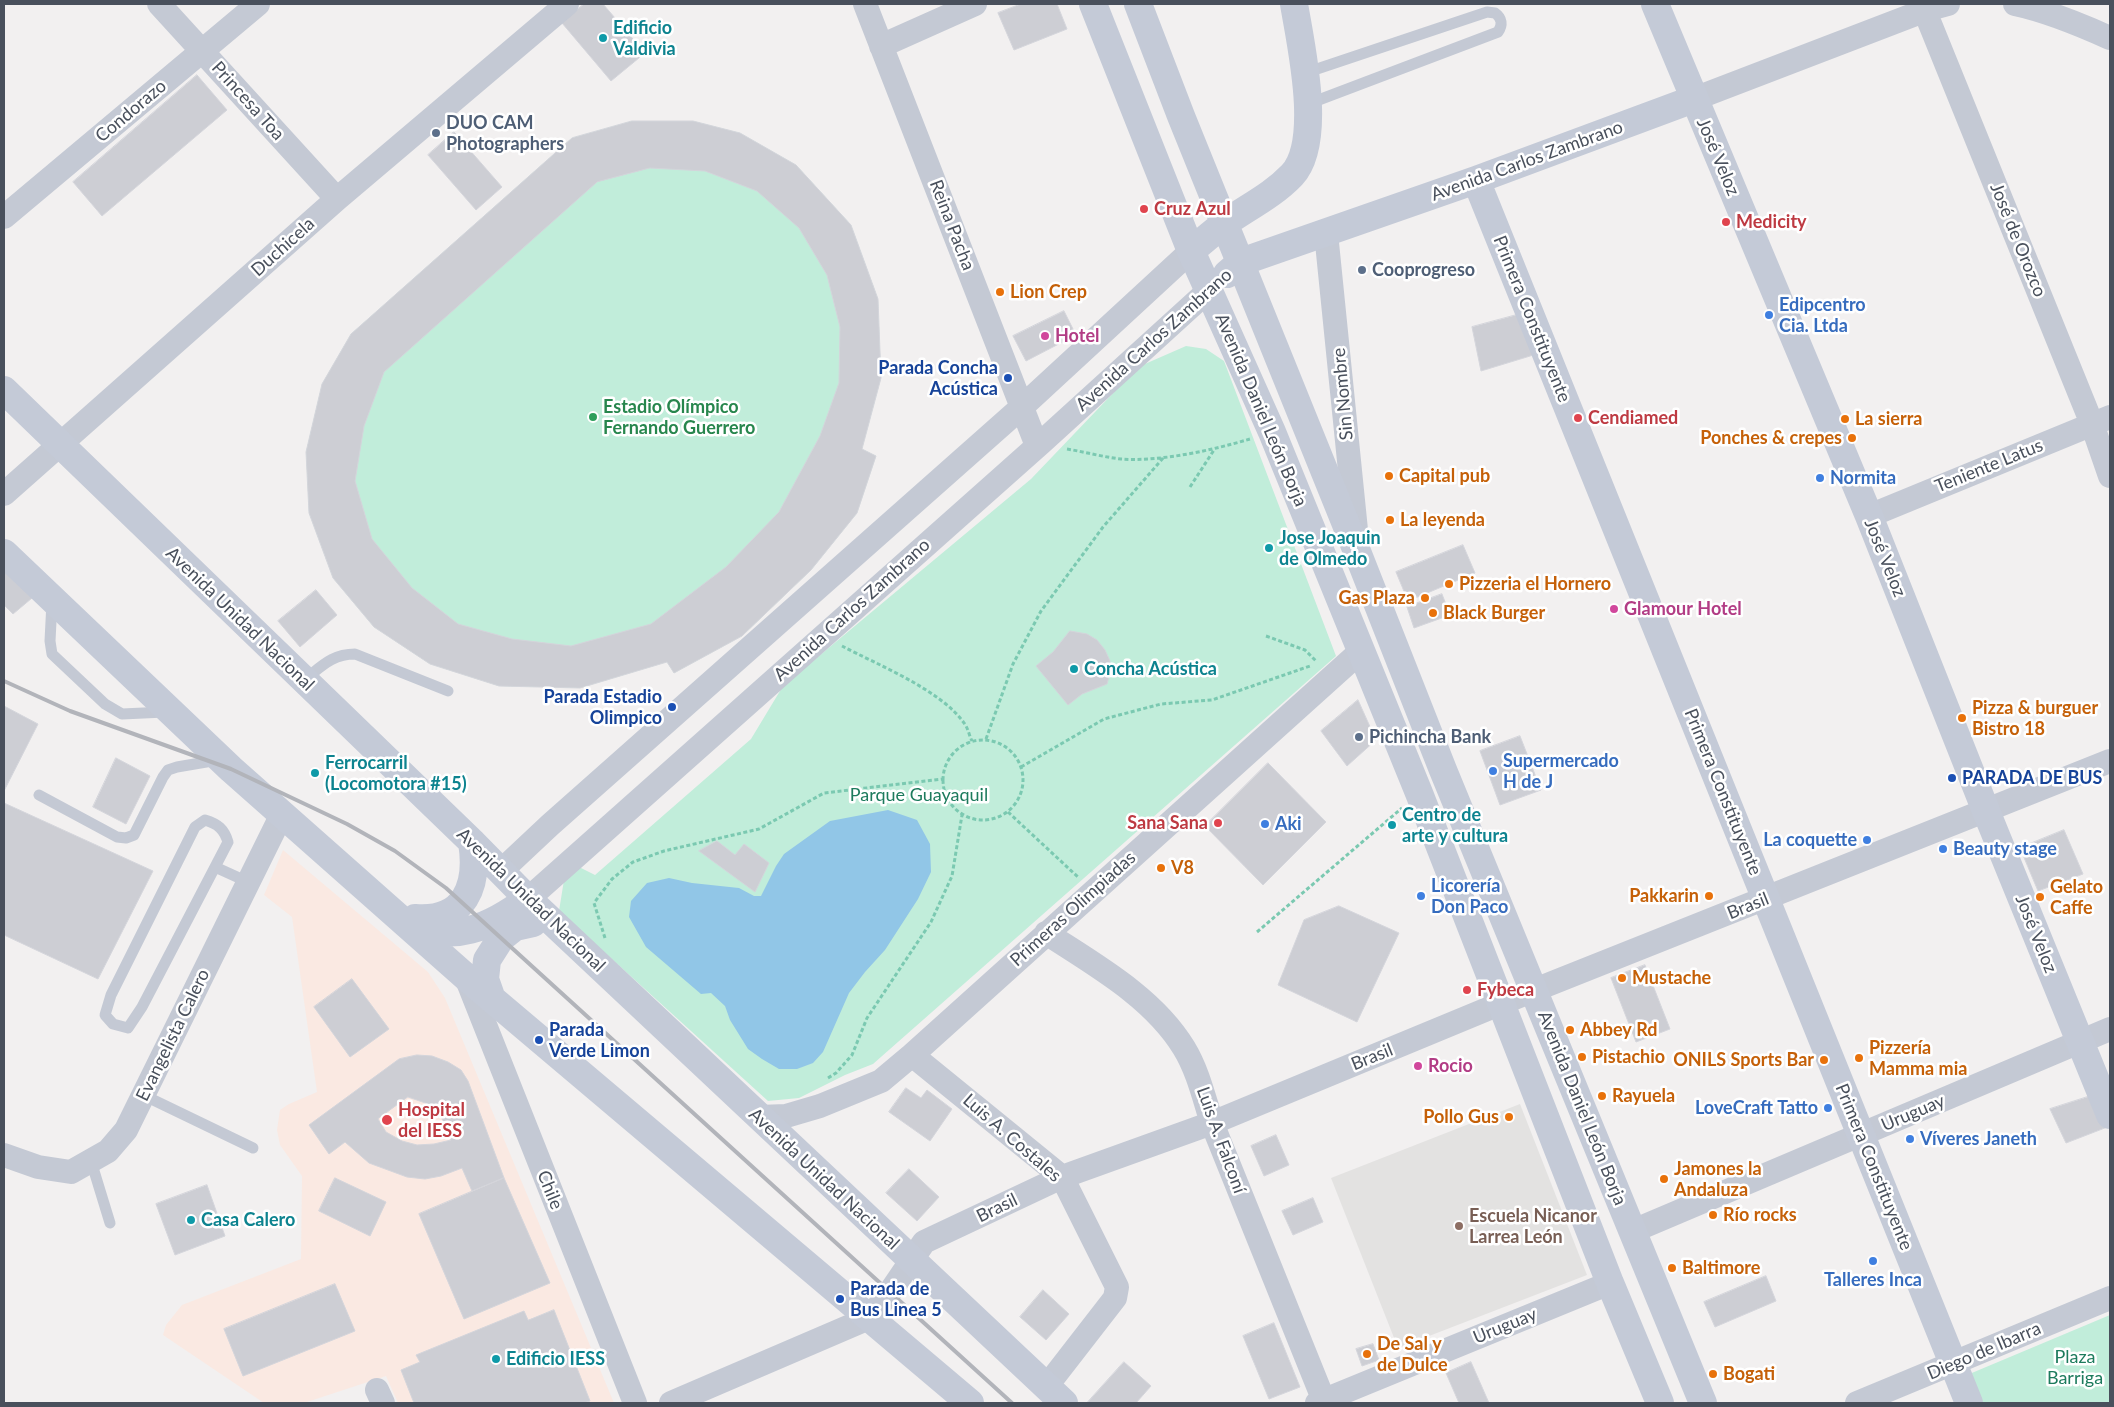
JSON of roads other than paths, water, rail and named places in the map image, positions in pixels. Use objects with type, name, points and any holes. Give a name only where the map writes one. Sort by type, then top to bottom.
[{"type":"street","name":"Princesa Toa","points":[[159,4],[337,199]]},
{"type":"street","name":"Condorazo","points":[[4,217],[258,4]]},
{"type":"street","name":"Reina Pacha","points":[[865,4],[1023,406],[1040,444]]},
{"type":"street","points":[[882,46],[975,4]]},
{"type":"street","name":"Avenida Daniel León Borja","points":[[1093,4],[1191,251],[1272,432],[1419,793],[1610,1283],[1660,1403]]},
{"type":"street","name":"Avenida Daniel León Borja","points":[[1138,4],[1443,770],[1703,1403]]},
{"type":"street","points":[[466,977],[470,931],[482,898],[501,871],[550,825],[1023,406],[1191,251],[1224,224],[1261,201],[1293,174],[1305,152],[1308,126],[1305,73],[1294,4]]},
{"type":"street","name":"José Veloz","points":[[1655,4],[1869,516],[2110,1115]]},
{"type":"street","name":"Avenida Carlos Zambrano","points":[[528,899],[823,634],[1040,444],[1241,262],[1476,180],[1694,99],[1924,7],[1948,4]]},
{"type":"street","points":[[2015,4],[2034,8],[2072,21],[2110,38]]},
{"type":"street","name":"Duchicela","points":[[4,494],[337,199],[564,5]]},
{"type":"street","name":"José de Orozco","points":[[1924,7],[2101,420],[2110,476]]},
{"type":"street","name":"Primera Constituyente","points":[[1476,180],[1969,1403]]},
{"type":"street","name":"Sin Nombre","points":[[1326,233],[1333,286],[1358,554]]},
{"type":"street","name":"Avenida Unidad Nacional","points":[[4,390],[472,842],[556,926],[1055,1395]]},
{"type":"street","name":"Teniente Latus","points":[[1869,516],[2101,420]]},
{"type":"street","points":[[4,553],[220,759],[466,977],[970,1403]]},
{"type":"street","name":"Primeras Olimpiadas","points":[[759,1118],[786,1116],[820,1106],[881,1081],[1361,651]]},
{"type":"street","name":"Brasil","points":[[671,1403],[869,1318],[890,1292],[924,1242],[1062,1177],[1212,1123],[1502,1003],[2110,761]]},
{"type":"street","name":"Evangelista Calero","points":[[4,1155],[38,1166],[72,1172],[108,1151],[126,1130],[282,814]]},
{"type":"street","points":[[384,904],[410,917],[432,919],[452,912],[468,894],[474,874],[472,842]]},
{"type":"street","points":[[384,904],[414,924],[433,930],[456,932],[470,931],[505,916],[528,899]]},
{"type":"street","points":[[492,999],[485,979],[487,960],[501,938],[515,927],[535,922],[556,926]]},
{"type":"street","name":"Luis A. Falconí","points":[[1046,933],[1129,989],[1161,1017],[1184,1048],[1201,1086],[1212,1123],[1320,1402]]},
{"type":"street","name":"Chile","points":[[466,977],[635,1403]]},
{"type":"street","name":"Uruguay","points":[[1632,1230],[2110,1029]]},
{"type":"street","name":"Luis A. Costales","points":[[912,1055],[1062,1177],[1117,1287],[1115,1298],[1055,1395]]},
{"type":"street","name":"Uruguay","points":[[1320,1402],[1610,1283]]},
{"type":"street","name":"Diego de Ibarra","points":[[1857,1403],[2110,1298]]},
{"type":"lane","points":[[1305,73],[1488,12],[1495,13],[1501,20],[1498,32],[1307,104]]},
{"type":"lane","points":[[53,600],[50,641],[52,654],[105,704],[122,714],[170,712]]},
{"type":"lane","points":[[304,680],[334,657],[344,654],[355,654],[448,691]]},
{"type":"lane","points":[[39,795],[117,837],[126,838],[134,835],[168,770],[220,759]]},
{"type":"lane","points":[[205,820],[216,823],[225,833],[228,842],[215,868],[142,1007],[128,1028],[113,1024],[105,1015],[111,994],[195,828],[205,820]]},
{"type":"lane","points":[[215,868],[248,882]]},
{"type":"lane","points":[[143,1095],[253,1148]]},
{"type":"lane","points":[[91,1161],[110,1223]]},
{"type":"water","points":[[888,810],[917,820],[930,844],[931,872],[918,899],[885,950],[849,993],[823,1052],[813,1063],[797,1069],[779,1069],[748,1049],[730,1020],[725,1006],[711,993],[701,994],[646,947],[629,917],[631,901],[647,883],[669,878],[692,883],[739,888],[754,896],[761,896],[784,854],[830,821]]},
{"type":"railway","points":[[4,681],[70,711],[231,769],[347,824],[395,851],[446,888],[1012,1403]]},
{"type":"place","name":"Edificio Valdivia","points":[[603,38]]},
{"type":"place","name":"DUO CAM Photographers","points":[[436,133]]},
{"type":"place","name":"Cruz Azul","points":[[1144,209]]},
{"type":"place","name":"Medicity","points":[[1726,222]]},
{"type":"place","name":"Cooprogreso","points":[[1362,270]]},
{"type":"place","name":"Lion Crep","points":[[1000,292]]},
{"type":"place","name":"Edipcentro Cia. Ltda","points":[[1769,315]]},
{"type":"place","name":"Hotel","points":[[1045,336]]},
{"type":"place","name":"Parada Concha Acústica","points":[[1008,378]]},
{"type":"place","name":"Estadio Olímpico Fernando Guerrero","points":[[593,417]]},
{"type":"place","name":"Cendiamed","points":[[1578,418]]},
{"type":"place","name":"La sierra","points":[[1845,419]]},
{"type":"place","name":"Ponches & crepes","points":[[1852,438]]},
{"type":"place","name":"Capital pub","points":[[1389,476]]},
{"type":"place","name":"Normita","points":[[1820,478]]},
{"type":"place","name":"La leyenda","points":[[1390,520]]},
{"type":"place","name":"Jose Joaquin de Olmedo","points":[[1269,548]]},
{"type":"place","name":"Pizzeria el Hornero","points":[[1449,584]]},
{"type":"place","name":"Gas Plaza","points":[[1425,598]]},
{"type":"place","name":"Glamour Hotel","points":[[1614,609]]},
{"type":"place","name":"Black Burger","points":[[1433,613]]},
{"type":"place","name":"Concha Acústica","points":[[1074,669]]},
{"type":"place","name":"Parada Estadio Olimpico","points":[[672,707]]},
{"type":"place","name":"Pizza & burguer Bistro 18","points":[[1962,718]]},
{"type":"place","name":"Pichincha Bank","points":[[1359,737]]},
{"type":"place","name":"Supermercado H de J","points":[[1493,771]]},
{"type":"place","name":"Ferrocarril (Locomotora #15)","points":[[315,773]]},
{"type":"place","name":"PARADA DE BUS","points":[[1952,778]]},
{"type":"place","name":"Sana Sana","points":[[1218,823]]},
{"type":"place","name":"Aki","points":[[1265,824]]},
{"type":"place","name":"Centro de arte y cultura","points":[[1392,825]]},
{"type":"place","name":"La coquette","points":[[1867,840]]},
{"type":"place","name":"Beauty stage","points":[[1943,849]]},
{"type":"place","name":"V8","points":[[1161,868]]},
{"type":"place","name":"Licorería Don Paco","points":[[1421,896]]},
{"type":"place","name":"Pakkarin","points":[[1709,896]]},
{"type":"place","name":"Gelato Caffe","points":[[2040,897]]},
{"type":"place","name":"Mustache","points":[[1622,978]]},
{"type":"place","name":"Fybeca","points":[[1467,990]]},
{"type":"place","name":"Abbey Rd","points":[[1570,1030]]},
{"type":"place","name":"Parada Verde Limon","points":[[539,1040]]},
{"type":"place","name":"Pistachio","points":[[1582,1057]]},
{"type":"place","name":"Pizzería Mamma mia","points":[[1859,1058]]},
{"type":"place","name":"ONILS Sports Bar","points":[[1824,1060]]},
{"type":"place","name":"Rocio","points":[[1418,1066]]},
{"type":"place","name":"Rayuela","points":[[1602,1096]]},
{"type":"place","name":"LoveCraft Tatto","points":[[1828,1108]]},
{"type":"place","name":"Pollo Gus","points":[[1509,1117]]},
{"type":"place","name":"Hospital del IESS","points":[[387,1120]]},
{"type":"place","name":"Víveres Janeth","points":[[1910,1139]]},
{"type":"place","name":"Jamones la Andaluza","points":[[1664,1179]]},
{"type":"place","name":"Río rocks","points":[[1713,1215]]},
{"type":"place","name":"Casa Calero","points":[[191,1220]]},
{"type":"place","name":"Escuela Nicanor Larrea León","points":[[1459,1226]]},
{"type":"place","name":"Talleres Inca","points":[[1873,1261]]},
{"type":"place","name":"Baltimore","points":[[1672,1268]]},
{"type":"place","name":"Parada de Bus Linea 5","points":[[840,1299]]},
{"type":"place","name":"De Sal y de Dulce","points":[[1367,1354]]},
{"type":"place","name":"Edificio IESS","points":[[496,1359]]},
{"type":"place","name":"Bogati","points":[[1713,1374]]},
{"type":"park label","name":"Parque Guayaquil","points":[[919,795]]},
{"type":"park label","name":"Plaza Barriga","points":[[2075,1367]]}]
